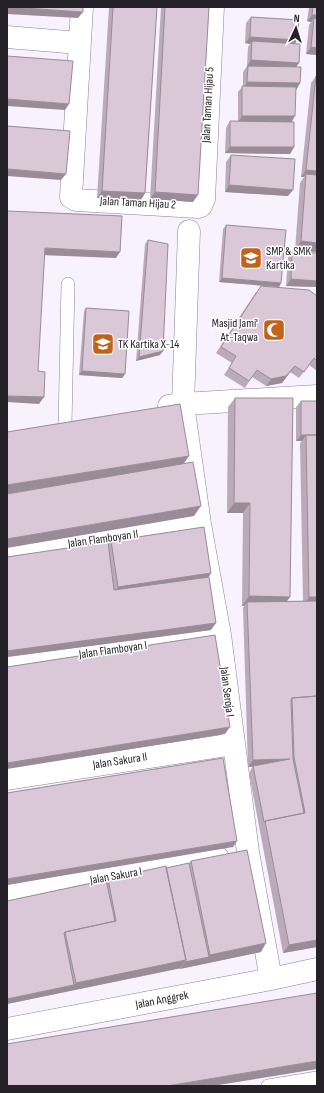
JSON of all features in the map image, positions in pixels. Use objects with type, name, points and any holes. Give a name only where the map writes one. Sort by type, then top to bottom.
[{"type":"street","points":[[7,37],[79,43],[82,7]]},
{"type":"street","name":"Jalan Taman Hijau 5","points":[[203,203],[213,7]]},
{"type":"street","name":"Jalan Taman Hijau 2","points":[[79,43],[71,197],[76,200],[198,207],[203,203]]},
{"type":"street","name":"Jalan Seroja I","points":[[189,231],[183,404],[200,524],[220,635],[248,852],[271,979]]},
{"type":"street","points":[[146,410],[183,404],[317,396]]},
{"type":"street","points":[[43,428],[87,421]]},
{"type":"street","name":"Jalan Flamboyan II","points":[[7,553],[200,524]]},
{"type":"street","name":"Jalan Flamboyan I","points":[[7,665],[220,635]]},
{"type":"street","name":"Jalan Sakura II","points":[[7,779],[234,744]]},
{"type":"street","name":"Jalan Sakura I","points":[[7,896],[248,852]]},
{"type":"street","name":"Jalan Anggrek","points":[[7,1030],[317,969]]},
{"type":"lane","points":[[65,424],[68,284]]},
{"type":"lane","points":[[268,1086],[317,1078]]},
{"type":"building","points":[[9,7],[83,7],[83,12]]},
{"type":"building","points":[[113,7],[157,7],[145,193],[102,191]]},
{"type":"building","points":[[165,7],[209,7],[198,195],[155,192]]},
{"type":"building","points":[[313,7],[317,7],[317,15],[312,15]]},
{"type":"building","points":[[251,17],[299,20],[297,40],[250,37]]},
{"type":"building","points":[[314,18],[317,19],[317,48],[311,47]]},
{"type":"building","points":[[252,41],[300,44],[299,63],[251,60]]},
{"type":"building","points":[[7,56],[73,61],[69,104],[7,99]]},
{"type":"building","points":[[248,66],[301,67],[300,83],[247,82]]},
{"type":"building","points":[[317,76],[317,171],[306,170]]},
{"type":"building","points":[[242,86],[296,87],[295,116],[242,116]]},
{"type":"building","points":[[230,121],[294,122],[294,147],[230,147]]},
{"type":"building","points":[[7,126],[70,131],[66,174],[7,169]]},
{"type":"building","points":[[231,155],[295,159],[293,190],[229,185]]},
{"type":"building","points":[[306,174],[317,175],[317,243],[301,241]]},
{"type":"building","points":[[7,211],[122,216],[120,252],[45,248],[38,371],[45,372],[44,397],[7,396]]},
{"type":"building","name":"SMP & SMK Kartika","points":[[226,225],[286,230],[281,283],[222,278]]},
{"type":"building","points":[[148,240],[168,244],[163,351],[139,357]]},
{"type":"building","points":[[292,252],[317,253],[317,281],[291,279]]},
{"type":"building","name":"Masjid Jami' At-Taqwa","points":[[261,286],[309,290],[317,296],[317,361],[314,358],[304,372],[295,366],[286,376],[271,379],[257,370],[249,381],[229,368],[236,356],[221,347]]},
{"type":"building","name":"TK Kartika X-14","points":[[86,308],[129,311],[125,374],[82,371]]},
{"type":"building","points":[[235,398],[293,398],[290,597],[249,596],[250,503],[234,503]]},
{"type":"building","points":[[301,401],[317,401],[317,435],[301,435]]},
{"type":"building","points":[[180,404],[189,456],[7,485],[7,432]]},
{"type":"building","points":[[306,435],[317,435],[317,597],[309,597]]},
{"type":"building","points":[[193,462],[201,506],[7,539],[7,494]]},
{"type":"building","points":[[204,527],[211,573],[118,587],[111,541]]},
{"type":"building","points":[[108,542],[114,590],[209,577],[216,623],[7,651],[7,557]]},
{"type":"building","points":[[317,601],[317,696],[292,698],[291,700],[293,759],[304,813],[264,822],[253,766],[290,759],[253,760],[247,602]]},
{"type":"building","points":[[215,635],[230,727],[7,763],[7,667]]},
{"type":"building","points":[[317,696],[317,940],[289,945],[265,821],[305,813],[294,757],[292,698]]},
{"type":"building","points":[[223,758],[237,841],[7,879],[7,793]]},
{"type":"building","points":[[247,850],[266,943],[210,955],[191,861]]},
{"type":"building","points":[[189,863],[209,957],[185,962],[186,960],[166,868]]},
{"type":"building","points":[[166,866],[186,960],[76,983],[65,932],[116,921],[108,879]]},
{"type":"building","points":[[106,880],[115,921],[64,933],[74,985],[7,999],[7,901]]},
{"type":"building","points":[[317,993],[317,1061],[167,1086],[7,1086],[7,1044]]},
{"type":"place","name":"SMP & SMK Kartika","points":[[251,258]]},
{"type":"place","name":"Masjid Jami' At-Taqwa","points":[[274,330]]},
{"type":"place","name":"TK Kartika X-14","points":[[103,344]]}]
